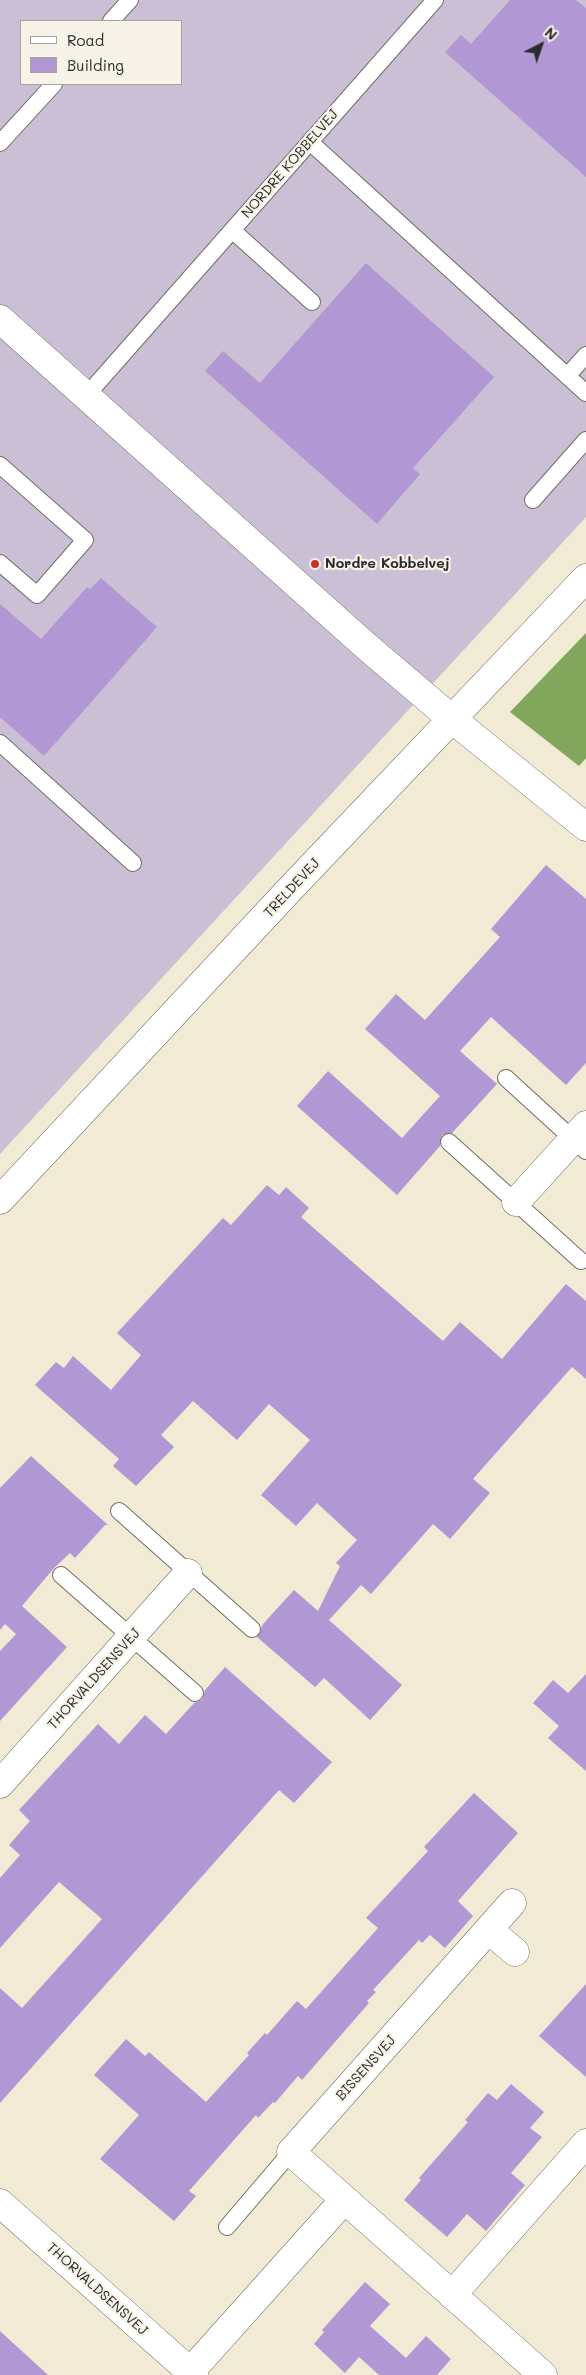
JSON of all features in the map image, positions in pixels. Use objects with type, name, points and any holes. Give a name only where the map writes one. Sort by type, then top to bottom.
[{"type":"street","points":[[0,319],[366,646],[453,720],[586,827]]},
{"type":"street","name":"TRELDEVEJ","points":[[0,1200],[285,894],[453,720],[586,578]]},
{"type":"street","points":[[516,1202],[582,1138]]},
{"type":"street","name":"THORVALDSENSVEJ","points":[[0,1784],[188,1573]]},
{"type":"street","name":"BISSENSVEJ","points":[[291,2152],[512,1904]]},
{"type":"street","points":[[489,1930],[515,1952]]},
{"type":"street","points":[[452,2295],[586,2143]]},
{"type":"street","points":[[291,2152],[543,2375]]},
{"type":"street","points":[[192,2373],[344,2200]]},
{"type":"street","name":"THORVALDSENSVEJ","points":[[0,2203],[192,2373]]},
{"type":"lane","points":[[112,20],[130,0]]},
{"type":"lane","name":"NORDRE KOBBELVEJ","points":[[86,396],[435,0]]},
{"type":"lane","points":[[0,143],[53,85]]},
{"type":"lane","points":[[310,142],[586,393]]},
{"type":"lane","points":[[232,230],[312,302]]},
{"type":"lane","points":[[567,376],[586,355]]},
{"type":"lane","points":[[533,500],[586,440]]},
{"type":"lane","points":[[0,465],[85,540],[37,596],[0,563]]},
{"type":"lane","points":[[0,743],[133,863]]},
{"type":"lane","points":[[506,1078],[582,1138]]},
{"type":"lane","points":[[449,1142],[581,1261]]},
{"type":"lane","points":[[119,1511],[252,1630]]},
{"type":"lane","points":[[61,1574],[195,1693]]},
{"type":"lane","points":[[227,2228],[291,2152]]},
{"type":"shaded area","points":[[0,0],[586,0],[586,517],[0,1154]]},
{"type":"green space","points":[[586,633],[586,758],[579,766],[510,712]]},
{"type":"building","points":[[510,0],[576,0],[586,8],[586,177],[445,52],[461,35],[471,44]]},
{"type":"building","points":[[366,263],[494,377],[413,468],[420,474],[377,524],[205,371],[223,351],[260,383]]},
{"type":"building","points":[[101,578],[157,627],[44,756],[0,717],[0,604],[41,639],[87,587],[90,589]]},
{"type":"building","points":[[546,865],[586,899],[586,1063],[566,1085],[491,1017],[460,1051],[497,1084],[452,1133],[442,1135],[440,1146],[397,1195],[297,1106],[328,1071],[402,1138],[440,1096],[365,1029],[396,994],[425,1020],[500,937],[491,929]]},
{"type":"building","points":[[267,1185],[279,1195],[286,1187],[309,1208],[301,1217],[443,1341],[460,1322],[502,1359],[566,1284],[586,1301],[586,1379],[572,1367],[473,1479],[490,1493],[450,1539],[433,1524],[371,1594],[361,1585],[329,1620],[402,1685],[370,1720],[324,1678],[315,1687],[257,1637],[263,1624],[294,1590],[318,1611],[340,1566],[336,1563],[357,1540],[317,1503],[296,1526],[261,1495],[310,1440],[269,1404],[237,1440],[193,1401],[161,1435],[174,1447],[136,1486],[113,1466],[119,1459],[35,1385],[56,1362],[64,1368],[73,1356],[111,1390],[141,1355],[117,1333],[223,1218],[231,1225]]},
{"type":"building","points":[[31,1456],[108,1525],[105,1525],[75,1558],[70,1553],[54,1568],[22,1606],[67,1647],[0,1721],[0,1651],[16,1634],[5,1624],[0,1630],[0,1488]]},
{"type":"building","points":[[225,1667],[332,1762],[294,1803],[279,1790],[0,2103],[0,1988],[22,2008],[102,1919],[59,1882],[0,1948],[0,1878],[20,1855],[9,1845],[30,1821],[19,1810],[98,1724],[119,1744],[145,1715],[166,1734],[194,1703],[202,1700],[205,1690]]},
{"type":"building","points":[[586,1674],[586,1771],[548,1738],[559,1726],[533,1703],[553,1680],[568,1693]]},
{"type":"building","points":[[474,1793],[518,1833],[458,1901],[473,1916],[445,1948],[430,1935],[422,1943],[419,1940],[373,1990],[376,1992],[367,2001],[369,2003],[302,2080],[298,2076],[275,2103],[273,2102],[258,2118],[256,2115],[189,2191],[196,2196],[174,2221],[100,2159],[139,2115],[94,2075],[126,2039],[145,2056],[149,2052],[206,2102],[249,2055],[247,2053],[265,2033],[267,2035],[297,2001],[306,2009],[378,1928],[366,1918],[428,1851],[424,1847]]},
{"type":"building","points":[[586,1984],[586,2077],[539,2036]]},
{"type":"building","points":[[511,2084],[544,2112],[530,2128],[542,2137],[511,2173],[525,2185],[486,2231],[467,2214],[447,2237],[404,2200],[421,2180],[419,2178],[468,2122],[465,2120],[488,2093],[497,2100]]},
{"type":"building","points":[[365,2282],[390,2304],[370,2326],[406,2358],[426,2336],[451,2359],[437,2375],[379,2375],[359,2357],[345,2373],[314,2344],[324,2332],[322,2330]]},
{"type":"building","points":[[0,2331],[48,2375],[0,2375]]},
{"type":"place","name":"Nordre Kobbelvej","points":[[315,564]]}]
